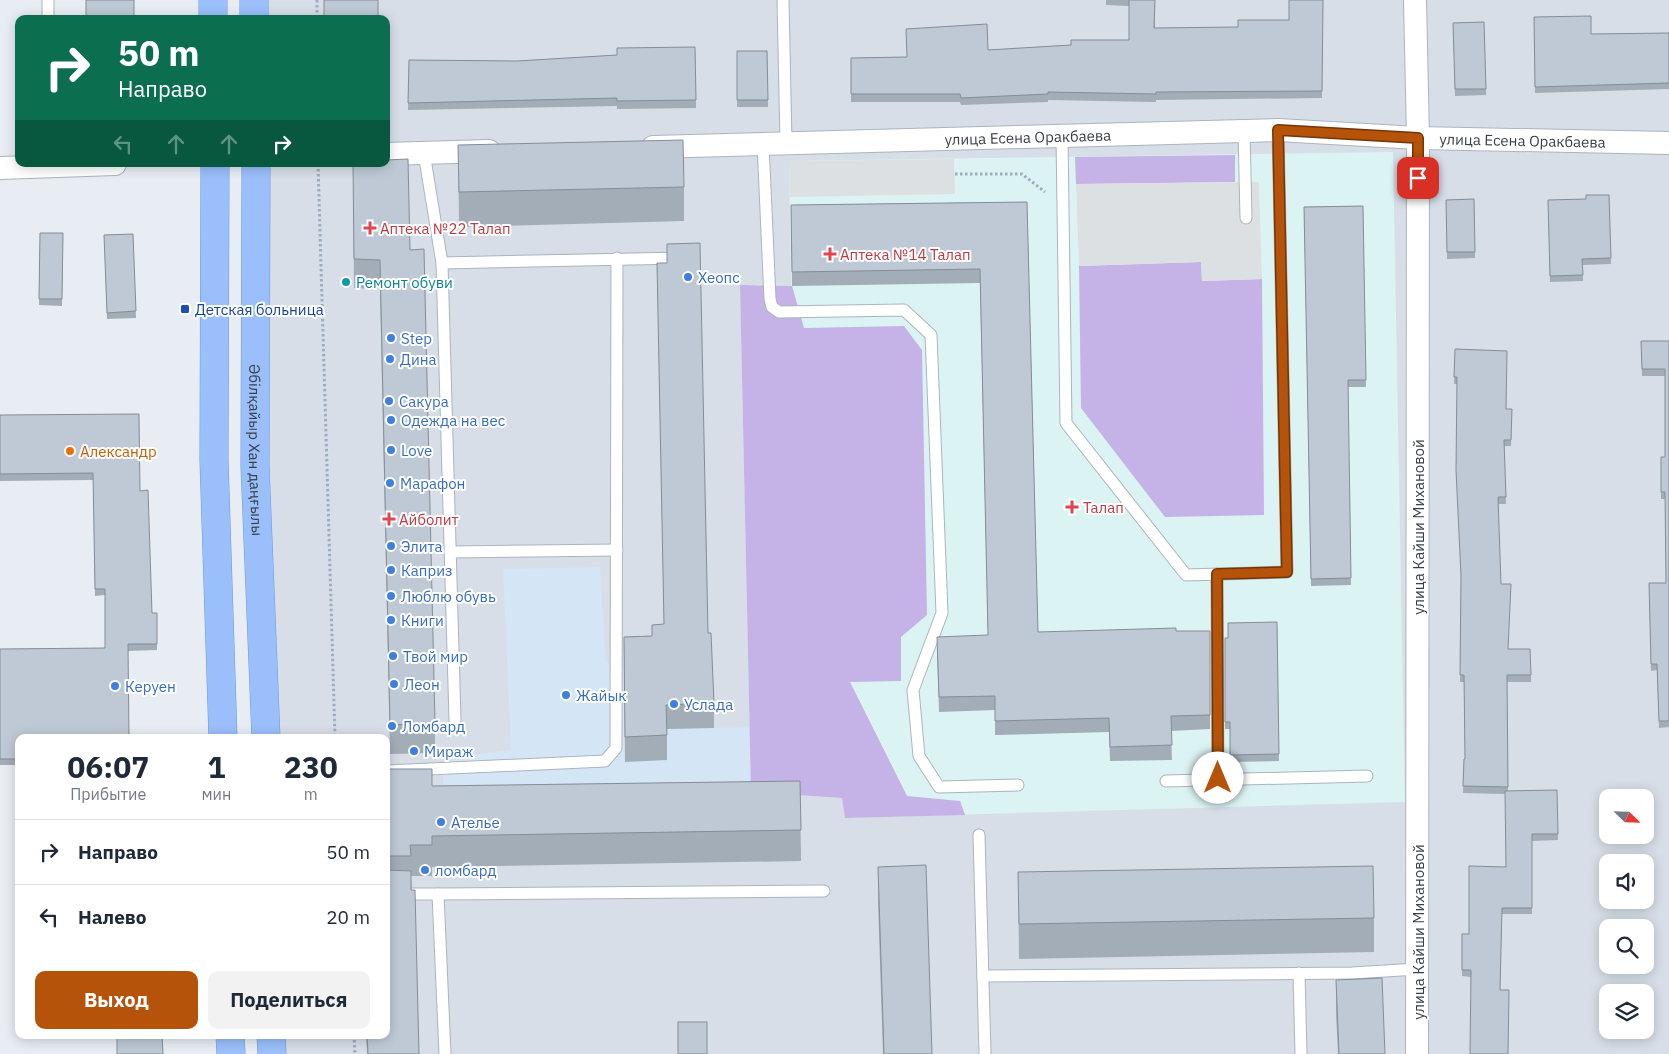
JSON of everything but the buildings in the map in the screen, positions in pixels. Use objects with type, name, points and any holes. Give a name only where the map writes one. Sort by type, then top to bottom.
[{"type":"main road","points":[[213,0],[213,15]]},
{"type":"main road","points":[[254,0],[254,15]]},
{"type":"main road","points":[[215,167],[214,460],[223,734]]},
{"type":"main road","name":"Әбілқайыр Хан даңғылы","points":[[256,167],[255,466],[266,734]]},
{"type":"main road","points":[[230,1039],[231,1054]]},
{"type":"main road","points":[[271,1039],[272,1054]]},
{"type":"street","name":"улица Кайши Михановой","points":[[1415,0],[1418,138],[1417,1054]]},
{"type":"street","name":"улица Есена Оракбаева","points":[[633,147],[1278,130],[1418,138],[1669,143]]},
{"type":"street","points":[[390,154],[514,150]]},
{"type":"street","points":[[0,168],[16,167]]},
{"type":"lane","points":[[48,0],[48,15]]},
{"type":"lane","points":[[783,0],[786,143]]},
{"type":"lane","points":[[1062,136],[1066,423],[1186,575],[1287,572],[1278,130]]},
{"type":"lane","points":[[1244,131],[1246,218]]},
{"type":"lane","points":[[763,144],[770,298],[772,306],[779,312],[904,310],[931,335],[942,613],[913,690],[919,756],[938,788],[1018,785]]},
{"type":"lane","points":[[424,153],[442,263],[455,720]]},
{"type":"lane","points":[[390,771],[605,761],[616,748],[617,258]]},
{"type":"lane","points":[[442,263],[683,258]]},
{"type":"lane","points":[[450,552],[617,550]]},
{"type":"lane","points":[[1217,574],[1218,778]]},
{"type":"lane","points":[[1166,781],[1218,778],[1367,776]]},
{"type":"lane","points":[[979,835],[985,1054]]},
{"type":"lane","points":[[390,894],[824,891]]},
{"type":"lane","points":[[438,894],[445,1054]]},
{"type":"lane","points":[[983,976],[1299,973],[1418,969]]},
{"type":"lane","points":[[1299,973],[1301,1054]]},
{"type":"path","points":[[317,0],[317,15]]},
{"type":"path","points":[[318,167],[335,734]]},
{"type":"path","points":[[954,174],[1022,174],[1063,207]]},
{"type":"path","points":[[354,1039],[354,1054]]},
{"type":"shaded area","points":[[254,0],[1669,0],[1669,1054],[272,1054],[271,1039],[390,1039],[390,734],[266,734],[256,167],[390,167],[390,15],[254,15]]},
{"type":"shaded area","name":"Талап","points":[[1393,152],[1405,802],[845,818],[842,798],[751,792],[740,285],[791,286],[789,161]]},
{"type":"shaded area","points":[[1235,155],[1235,182],[1076,184],[1075,157]]},
{"type":"shaded area","points":[[954,159],[955,194],[790,197],[789,161]]},
{"type":"shaded area","points":[[1259,182],[1262,279],[1202,281],[1201,262],[1079,266],[1076,184]]},
{"type":"shaded area","points":[[1201,262],[1202,281],[1262,279],[1264,515],[1165,517],[1081,408],[1079,266]]},
{"type":"shaded area","points":[[740,285],[792,286],[804,328],[904,326],[922,350],[927,615],[901,637],[901,681],[850,682],[907,796],[960,801],[965,815],[845,818],[842,798],[751,792]]},
{"type":"shaded area","name":"Жайык","points":[[600,567],[606,663],[622,662],[625,761],[666,729],[750,727],[752,812],[444,799],[442,758],[511,750],[503,569]]},
{"type":"place","name":"Аптека №22 Талап","points":[[370,228]]},
{"type":"place","name":"Аптека №14 Талап","points":[[830,254]]},
{"type":"place","name":"Хеопс","points":[[688,277]]},
{"type":"place","name":"Ремонт обуви","points":[[346,282]]},
{"type":"place","name":"Детская больница","points":[[185,309]]},
{"type":"place","name":"Step","points":[[391,338]]},
{"type":"place","name":"Дина","points":[[390,359]]},
{"type":"place","name":"Сакура","points":[[389,401]]},
{"type":"place","name":"Одежда на вес","points":[[391,420]]},
{"type":"place","name":"Love","points":[[391,450]]},
{"type":"place","name":"Александр","points":[[70,451]]},
{"type":"place","name":"Марафон","points":[[390,483]]},
{"type":"place","name":"Талап","points":[[1072,507]]},
{"type":"place","name":"Айболит","points":[[389,519]]},
{"type":"place","name":"Элита","points":[[391,546]]},
{"type":"place","name":"Каприз","points":[[391,570]]},
{"type":"place","name":"Люблю обувь","points":[[391,596]]},
{"type":"place","name":"Книги","points":[[391,620]]},
{"type":"place","name":"Твой мир","points":[[393,656]]},
{"type":"place","name":"Леон","points":[[394,684]]},
{"type":"place","name":"Керуен","points":[[115,686]]},
{"type":"place","name":"Жайык","points":[[566,695]]},
{"type":"place","name":"Услада","points":[[674,704]]},
{"type":"place","name":"Ломбард","points":[[392,726]]},
{"type":"place","name":"Мираж","points":[[414,751]]},
{"type":"place","name":"Ателье","points":[[441,822]]},
{"type":"place","name":"ломбард","points":[[425,870]]},
{"type":"route","points":[[1218,778],[1217,574],[1287,572],[1278,130],[1418,138],[1418,178]]}]
